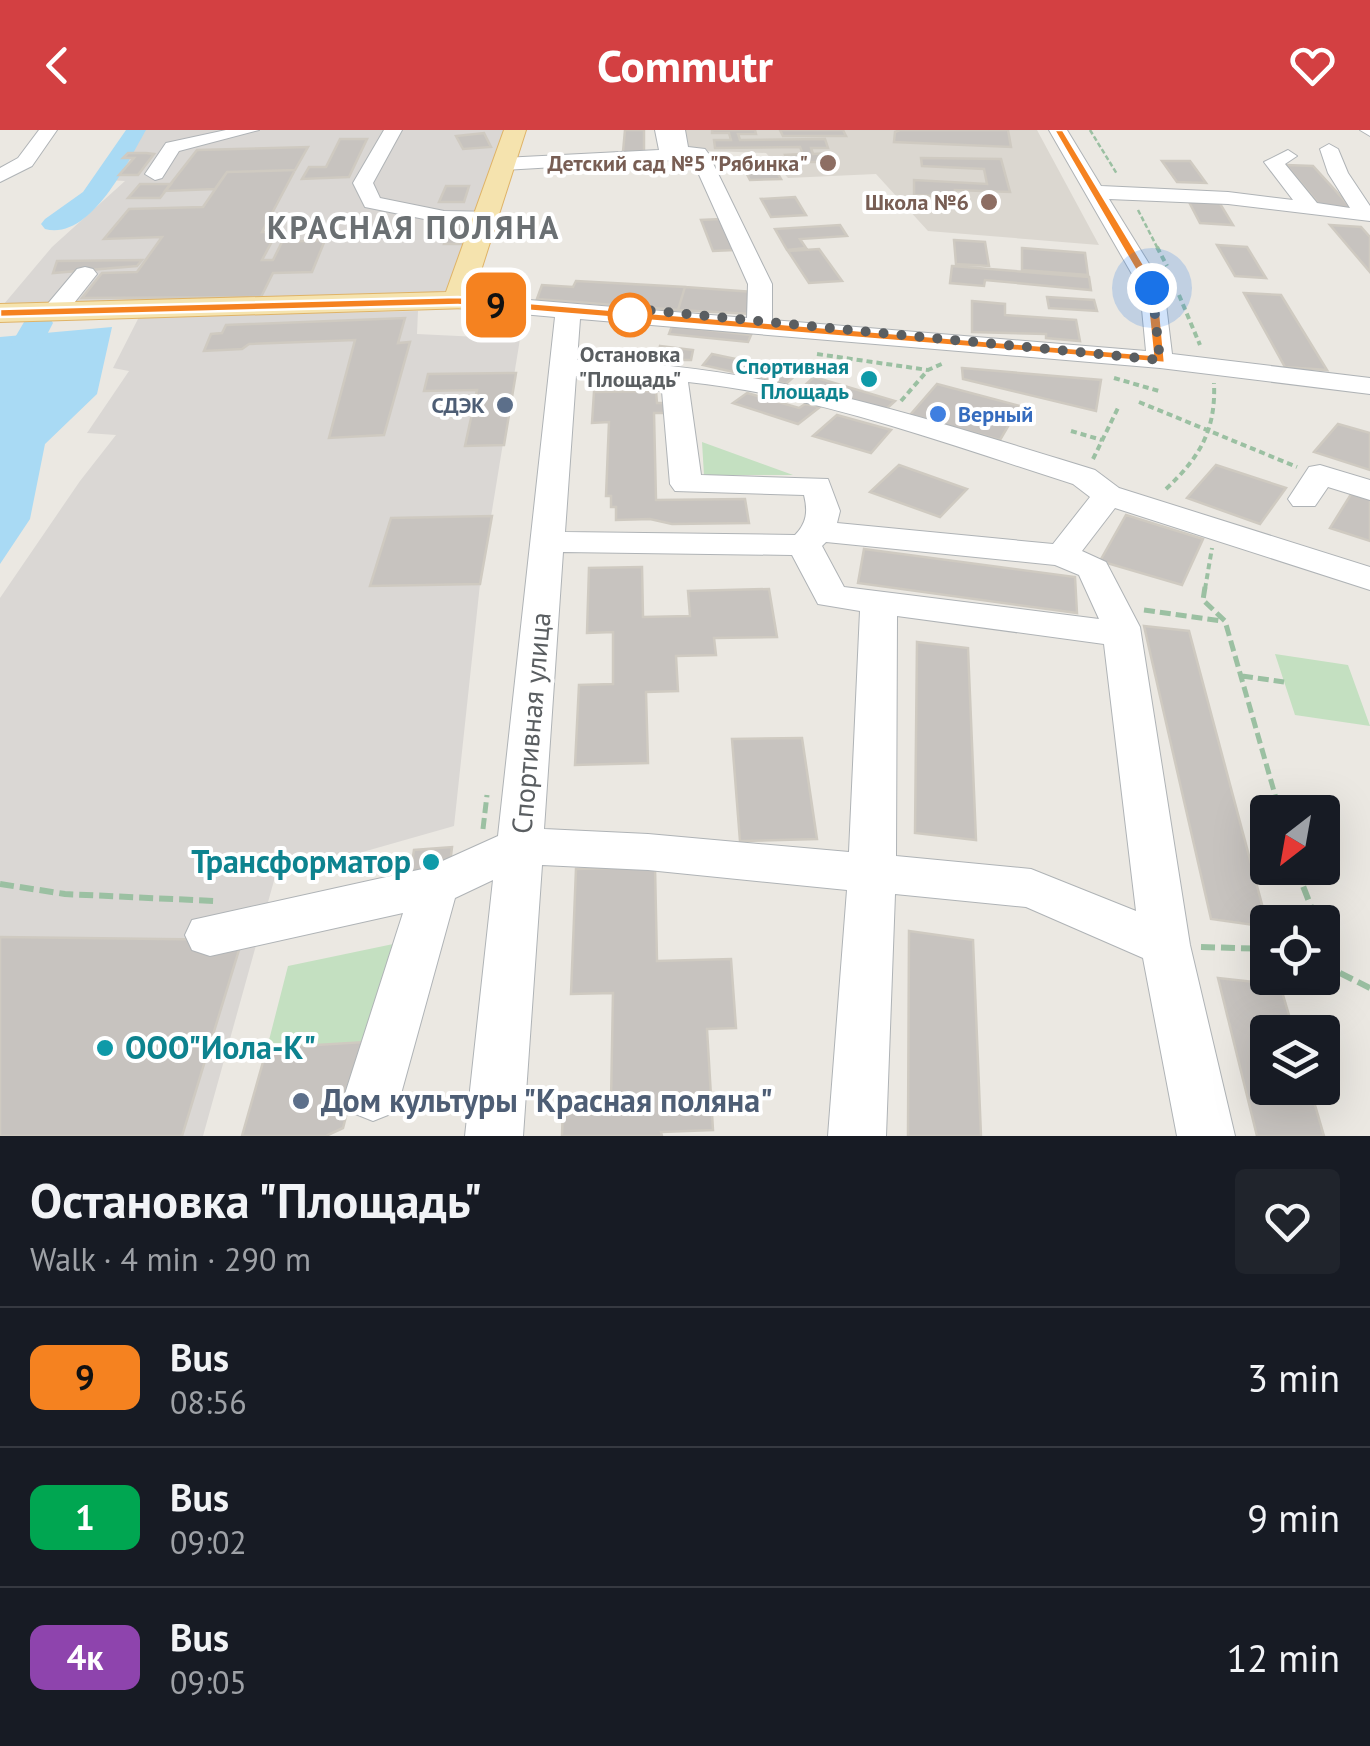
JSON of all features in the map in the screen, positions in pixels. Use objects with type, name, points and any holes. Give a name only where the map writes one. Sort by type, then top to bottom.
[{"type":"main road","points":[[0,313],[458,301],[515,130]]},
{"type":"street","points":[[0,176],[24,162],[48,130]]},
{"type":"street","points":[[155,174],[172,147],[250,130]]},
{"type":"street","points":[[393,130],[363,183],[372,203],[444,217],[488,216]]},
{"type":"street","points":[[503,164],[669,155],[664,130]]},
{"type":"street","points":[[676,130],[680,153],[700,153],[760,284],[759,324]]},
{"type":"street","points":[[1058,130],[1152,288],[1160,360]]},
{"type":"street","points":[[1329,149],[1338,174],[1369,217]]},
{"type":"street","points":[[1288,156],[1273,162],[1310,208]]},
{"type":"street","points":[[1094,192],[1228,198],[1369,217]]},
{"type":"street","points":[[54,312],[85,274]]},
{"type":"street","points":[[458,301],[1160,360],[1370,386]]},
{"type":"street","name":"Спортивная улица","points":[[494,1136],[568,310]]},
{"type":"street","points":[[562,376],[636,369],[746,382],[880,415],[1370,579]]},
{"type":"street","points":[[562,376],[675,383],[686,484],[817,486],[824,511],[811,538],[831,596],[1116,619]]},
{"type":"street","points":[[1311,488],[1320,474],[1370,490]]},
{"type":"street","points":[[1062,554],[1096,486]]},
{"type":"street","points":[[547,542],[811,538],[1062,554],[1094,569],[1116,619],[1165,946],[1206,1136]]},
{"type":"street","points":[[857,1136],[872,873],[879,602]]},
{"type":"street","points":[[215,918],[435,886],[520,846],[648,852],[1031,888],[1165,946]]},
{"type":"street","points":[[373,1094],[435,886]]},
{"type":"path","points":[[497,262],[493,277],[517,283],[516,298]]},
{"type":"path","points":[[812,353],[928,370]]},
{"type":"path","points":[[1139,402],[1311,488]]},
{"type":"path","points":[[1096,486],[1103,440],[1118,408]]},
{"type":"path","points":[[1071,431],[1103,440]]},
{"type":"path","points":[[1210,528],[1213,551],[1203,600],[1225,621],[1275,795]]},
{"type":"path","points":[[1116,619],[1225,621]]},
{"type":"path","points":[[1241,676],[1284,682]]},
{"type":"path","points":[[0,884],[215,918]]},
{"type":"path","points":[[1165,946],[1250,948]]},
{"type":"path","points":[[1340,970],[1370,988]]},
{"type":"shaded area","points":[[139,130],[506,130],[452,298],[4,304],[52,247],[125,181],[107,180],[118,153]]},
{"type":"shaded area","name":"Школа №6","points":[[680,130],[1037,130],[1099,245],[928,231],[876,174],[788,178],[766,153],[686,150]]},
{"type":"shaded area","points":[[418,311],[417,334],[520,339],[480,584],[454,826],[275,877],[203,1136],[0,1136],[0,598],[116,435],[87,433],[129,371],[113,368],[139,317]]},
{"type":"green space","points":[[702,442],[793,475],[704,475]]},
{"type":"green space","points":[[1275,654],[1348,665],[1370,726],[1295,715]]},
{"type":"green space","points":[[398,943],[365,1042],[267,1048],[288,966]]},
{"type":"water","points":[[112,327],[97,394],[45,444],[30,519],[0,564],[0,337]]},
{"type":"building","points":[[625,130],[644,130],[644,151],[623,152]]},
{"type":"building","points":[[712,130],[755,130],[756,134],[738,134],[740,140],[825,139],[828,148],[811,148],[813,154],[830,153],[834,162],[788,162],[785,155],[803,154],[800,147],[715,148],[714,140],[731,140],[729,133]]},
{"type":"building","points":[[780,130],[843,130],[846,136],[783,136]]},
{"type":"building","points":[[1008,130],[1011,147],[894,142],[895,132]]},
{"type":"building","points":[[484,133],[491,147],[463,149],[456,136]]},
{"type":"building","points":[[340,139],[367,139],[349,177],[302,179],[309,167],[326,167]]},
{"type":"building","points":[[308,147],[295,170],[227,172],[215,189],[165,191],[197,150]]},
{"type":"building","points":[[128,153],[154,154],[138,175],[119,175],[134,158],[123,158]]},
{"type":"building","points":[[921,158],[1001,159],[1010,192],[955,190],[956,197],[914,195],[914,180],[987,184],[984,169],[922,166]]},
{"type":"building","points":[[1162,161],[1190,161],[1206,183],[1177,182]]},
{"type":"building","points":[[771,162],[781,179],[750,180],[741,163]]},
{"type":"building","points":[[1286,165],[1313,166],[1353,210],[1323,209]]},
{"type":"building","points":[[295,170],[262,232],[277,232],[262,260],[273,260],[282,242],[325,240],[312,272],[273,273],[261,297],[82,298],[102,273],[137,272],[162,237],[104,239],[129,209],[203,207],[227,172]]},
{"type":"building","points":[[140,184],[171,184],[160,198],[128,198]]},
{"type":"building","points":[[446,186],[469,186],[464,202],[439,202]]},
{"type":"building","points":[[795,197],[806,215],[771,217],[761,199]]},
{"type":"building","points":[[1188,200],[1219,202],[1233,225],[1200,223]]},
{"type":"building","points":[[721,219],[733,250],[713,251],[701,220]]},
{"type":"building","points":[[451,221],[475,221],[469,244],[444,244]]},
{"type":"building","points":[[840,225],[847,236],[800,239],[806,248],[787,250],[775,229]]},
{"type":"building","points":[[1330,225],[1361,227],[1370,237],[1370,272]]},
{"type":"building","points":[[954,240],[985,242],[989,266],[956,264]]},
{"type":"building","points":[[1217,245],[1247,247],[1266,278],[1235,276]]},
{"type":"building","points":[[1022,248],[1085,253],[1088,275],[1022,270]]},
{"type":"building","points":[[819,249],[842,281],[809,283],[788,251]]},
{"type":"building","points":[[142,260],[137,266],[53,273],[57,261]]},
{"type":"building","points":[[952,266],[1089,277],[1091,290],[985,280],[984,286],[950,283]]},
{"type":"building","points":[[576,281],[685,287],[678,310],[537,299],[542,285],[573,287]]},
{"type":"building","points":[[685,287],[753,292],[751,314],[678,310]]},
{"type":"building","points":[[1244,293],[1281,295],[1327,370],[1285,367]]},
{"type":"building","points":[[1047,297],[1094,300],[1097,311],[1049,308]]},
{"type":"building","points":[[972,301],[1005,304],[1005,315],[1076,320],[1080,341],[1046,338],[1046,334],[972,332]]},
{"type":"building","points":[[405,318],[398,343],[410,342],[384,435],[329,438],[355,340],[249,344],[242,349],[204,351],[211,334],[222,333],[226,325]]},
{"type":"building","points":[[672,326],[751,335],[748,342],[669,334]]},
{"type":"building","points":[[660,346],[693,350],[691,360],[657,360]]},
{"type":"building","points":[[712,354],[799,372],[786,384],[703,365]]},
{"type":"building","points":[[962,368],[1101,380],[1096,411],[963,379]]},
{"type":"building","points":[[516,373],[504,445],[465,446],[477,390],[424,391],[428,374]]},
{"type":"building","points":[[814,377],[895,401],[884,411],[802,388]]},
{"type":"building","points":[[937,384],[1020,406],[1000,440],[910,415]]},
{"type":"building","points":[[656,391],[657,403],[667,403],[667,413],[654,413],[656,500],[745,499],[749,523],[616,520],[616,507],[611,507],[611,496],[606,496],[609,422],[592,423],[594,392]]},
{"type":"building","points":[[747,393],[799,408],[805,404],[820,407],[798,424],[733,403]]},
{"type":"building","points":[[837,415],[891,430],[871,453],[813,436]]},
{"type":"building","points":[[1338,424],[1370,433],[1370,470],[1314,452]]},
{"type":"building","points":[[899,465],[967,489],[940,517],[870,492]]},
{"type":"building","points":[[1216,465],[1286,488],[1260,524],[1187,498]]},
{"type":"building","points":[[1353,491],[1370,497],[1370,541],[1330,528]]},
{"type":"building","points":[[1126,515],[1203,539],[1182,585],[1100,561]]},
{"type":"building","points":[[492,516],[480,584],[370,586],[391,518]]},
{"type":"building","points":[[864,549],[1075,577],[1077,613],[858,583]]},
{"type":"building","points":[[642,567],[643,617],[690,616],[688,591],[769,589],[777,637],[714,638],[716,655],[676,656],[678,691],[646,692],[648,763],[575,765],[579,685],[613,684],[613,632],[587,633],[589,568]]},
{"type":"building","points":[[1144,626],[1189,631],[1250,860],[1250,885],[1257,885],[1262,905],[1250,905],[1250,924],[1211,919]]},
{"type":"building","points":[[917,642],[968,648],[976,840],[915,833]]},
{"type":"building","points":[[802,738],[817,839],[740,841],[732,739]]},
{"type":"building","name":"Трансформатор","points":[[452,847],[449,873],[410,876],[414,850]]},
{"type":"building","points":[[655,867],[657,961],[731,959],[736,1028],[707,1029],[713,1130],[661,1132],[662,1136],[562,1136],[563,1104],[611,1102],[613,993],[571,994],[576,869]]},
{"type":"building","points":[[909,931],[973,940],[981,1136],[908,1136]]},
{"type":"building","name":"ООО\"Иола-К\"","points":[[0,937],[242,940],[182,1136],[0,1136]]},
{"type":"building","points":[[1218,978],[1250,982],[1250,995],[1283,995],[1289,1015],[1250,1015],[1250,1105],[1315,1105],[1324,1136],[1257,1136]]},
{"type":"building","name":"Дом культуры \"Красная поляна\"","points":[[365,1042],[343,1128],[326,1136],[242,1136],[267,1048]]},
{"type":"waterway","points":[[54,224],[92,198],[136,130]]},
{"type":"waterway","points":[[0,393],[38,323]]},
{"type":"bus line","name":"9","points":[[0,313],[458,301],[1160,360],[1152,288],[1058,130]]},
{"type":"place","name":"Детский сад №5 \"Рябинка\"","points":[[828,163]]},
{"type":"place","name":"Школа №6","points":[[989,202]]},
{"type":"place","name":"Остановка \"Площадь\"","points":[[630,315]]},
{"type":"place","name":"Спортивная Площадь","points":[[869,379]]},
{"type":"place","name":"СДЭК","points":[[505,405]]},
{"type":"place","name":"Верный","points":[[938,414]]},
{"type":"place","name":"Трансформатор","points":[[431,862]]},
{"type":"place","name":"ООО\"Иола-К\"","points":[[105,1048]]},
{"type":"place","name":"Дом культуры \"Красная поляна\"","points":[[301,1101]]},
{"type":"district","name":"КРАСНАЯ ПОЛЯНА","points":[[414,228]]},
{"type":"route","points":[[630,315],[624,308],[1160,360],[1152,288]]}]
